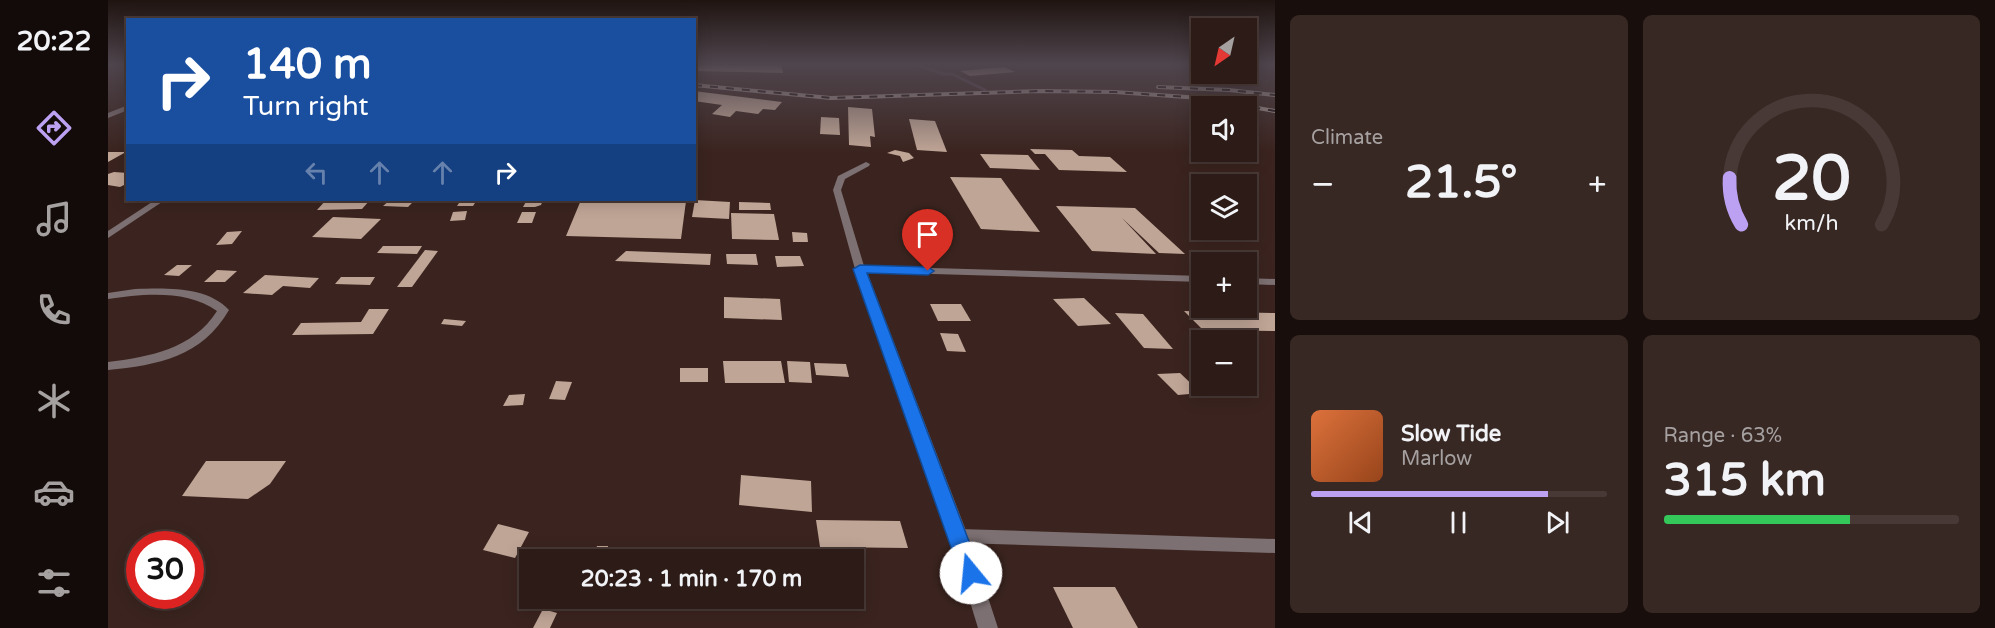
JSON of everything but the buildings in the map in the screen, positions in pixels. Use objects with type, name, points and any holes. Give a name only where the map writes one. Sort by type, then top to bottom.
[{"type":"street","points":[[108,116],[126,108]]},
{"type":"street","points":[[866,164],[841,178],[837,190],[860,269],[959,536],[988,628]]},
{"type":"street","points":[[108,235],[159,201]]},
{"type":"street","points":[[860,269],[1191,279]]},
{"type":"street","points":[[1257,281],[1275,282]]},
{"type":"street","points":[[108,296],[139,291],[175,294],[216,303],[223,310],[215,324],[192,345],[154,359],[108,366]]},
{"type":"lane","points":[[959,536],[1275,546]]},
{"type":"railway","points":[[792,94],[831,98],[942,94]]},
{"type":"railway","points":[[1148,94],[1201,98],[1275,111]]},
{"type":"railway","points":[[1269,94],[1275,95]]},
{"type":"route","points":[[928,271],[860,269],[971,573]]}]
